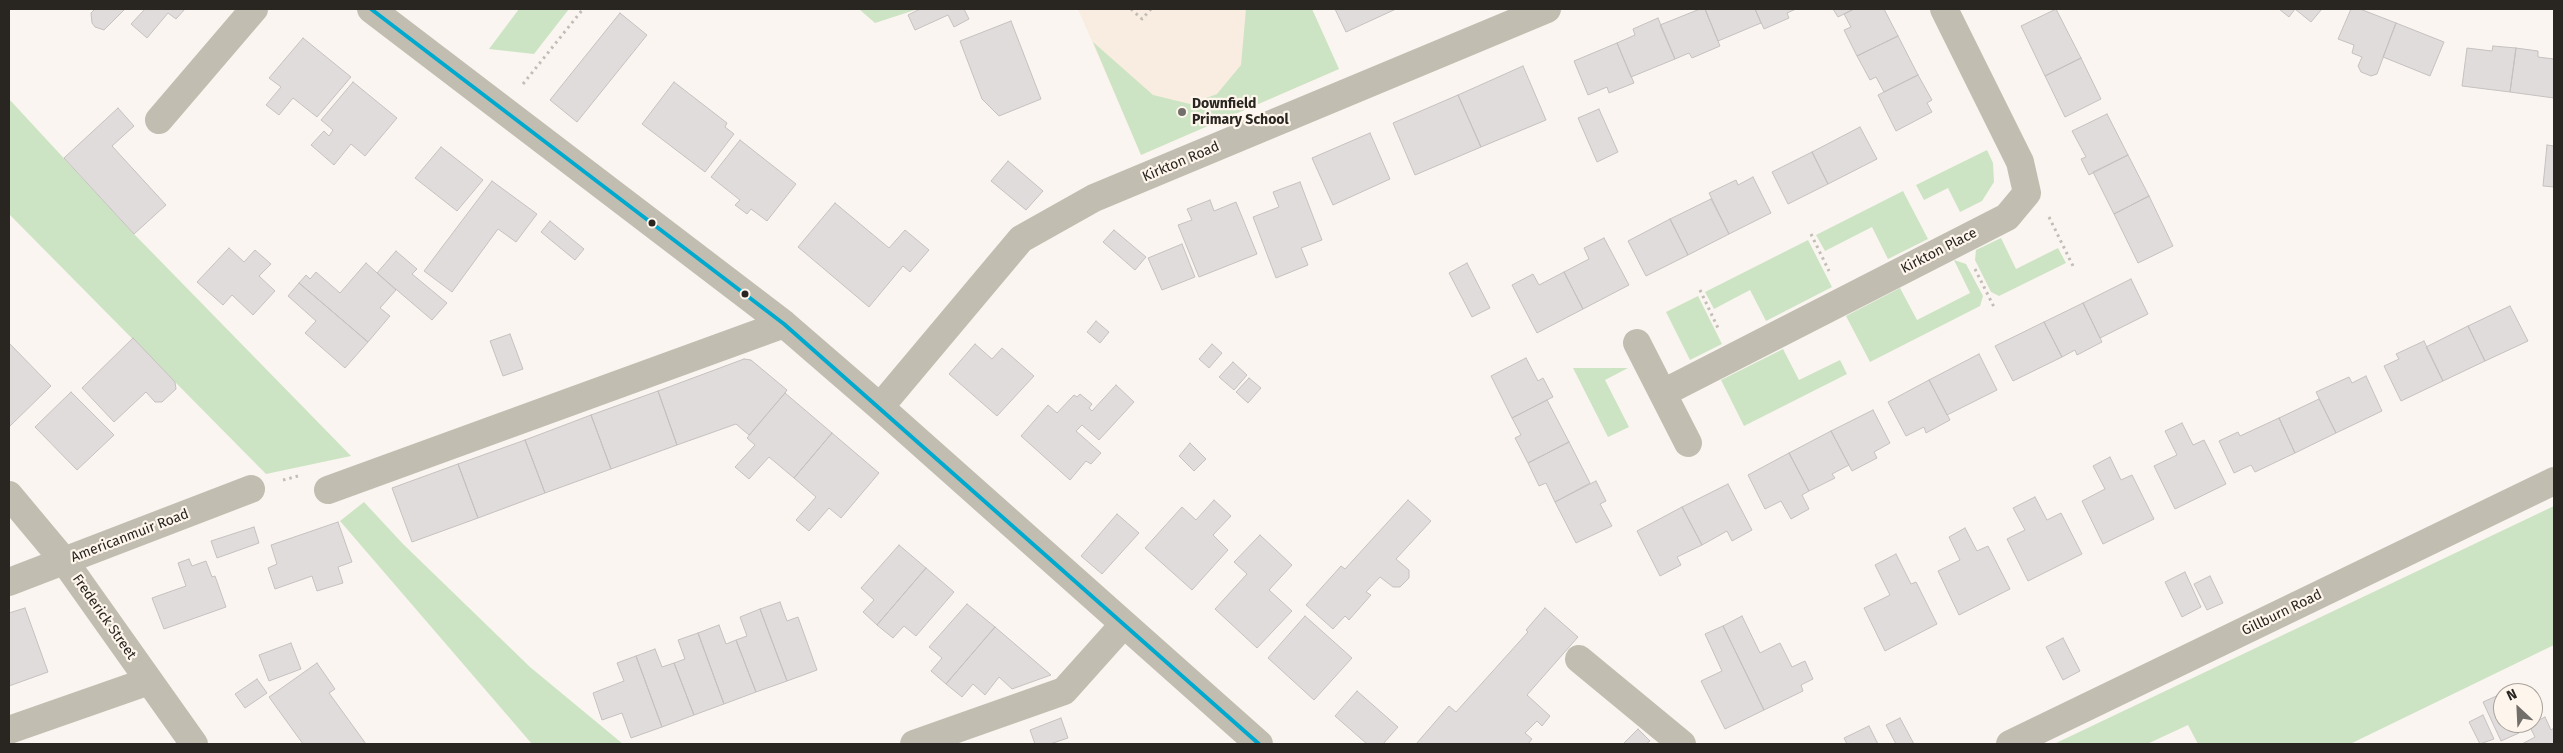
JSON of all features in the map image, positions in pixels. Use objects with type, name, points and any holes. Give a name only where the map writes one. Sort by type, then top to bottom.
[{"type":"street","points":[[159,120],[254,9]]},
{"type":"street","points":[[371,9],[784,324],[880,406],[1259,744]]},
{"type":"street","name":"Kirkton Road","points":[[880,406],[1021,239],[1094,198],[1547,9]]},
{"type":"street","points":[[1944,9],[2020,162],[2027,193]]},
{"type":"street","name":"Kirkton Place","points":[[1663,393],[2007,217],[2027,193]]},
{"type":"street","points":[[328,490],[784,324]]},
{"type":"street","points":[[1638,343],[1688,443]]},
{"type":"street","name":"Gillburn Road","points":[[2010,744],[2554,482]]},
{"type":"street","name":"Americanmuir Road","points":[[9,582],[65,562],[250,489]]},
{"type":"street","name":"Frederick Street","points":[[9,495],[65,562],[194,744]]},
{"type":"street","points":[[914,744],[1064,690],[1124,624]]},
{"type":"street","points":[[1579,658],[1682,744]]},
{"type":"street","points":[[9,730],[149,680]]},
{"type":"path","points":[[502,110],[583,9]]},
{"type":"path","points":[[1131,9],[1142,19],[1151,9]]},
{"type":"path","points":[[2027,193],[2047,213],[2073,266]]},
{"type":"path","points":[[1810,234],[1844,300]]},
{"type":"path","points":[[1960,240],[1994,307]]},
{"type":"path","points":[[1700,290],[1732,357]]},
{"type":"path","points":[[250,489],[299,476],[328,490]]},
{"type":"shaded area","name":"Downfield Primary School","points":[[1078,9],[1312,9],[1339,69],[1141,155]]},
{"type":"green space","points":[[519,9],[569,9],[534,54],[489,49]]},
{"type":"green space","points":[[859,9],[918,9],[875,23]]},
{"type":"green space","points":[[1246,9],[1312,9],[1339,69],[1141,155],[1093,42],[1153,95],[1190,104],[1217,94],[1241,65]]},
{"type":"green space","points":[[9,99],[134,234],[351,456],[266,474],[9,214]]},
{"type":"green space","points":[[1987,150],[1993,163],[1994,182],[1982,201],[1960,212],[1948,188],[1924,200],[1916,185]]},
{"type":"green space","points":[[1903,191],[1928,239],[1888,259],[1872,227],[1825,251],[1816,235]]},
{"type":"green space","points":[[2001,238],[2016,269],[2058,248],[2066,263],[1999,296],[1991,292],[1975,260],[1976,250]]},
{"type":"green space","points":[[1808,240],[1832,287],[1766,321],[1750,290],[1714,309],[1705,292]]},
{"type":"green space","points":[[1954,260],[1966,264],[1983,296],[1980,306],[1870,362],[1846,316],[1900,288],[1917,320],[1970,293]]},
{"type":"green space","points":[[1698,296],[1722,344],[1690,360],[1666,312]]},
{"type":"green space","points":[[1783,349],[1799,380],[1840,360],[1847,374],[1744,426],[1721,380]]},
{"type":"green space","points":[[1573,368],[1628,368],[1605,380],[1629,427],[1608,437]]},
{"type":"green space","points":[[364,502],[403,544],[530,667],[623,744],[532,744],[340,521]]},
{"type":"green space","points":[[2554,506],[2554,645],[2350,744],[2198,744],[2188,725],[2147,744],[2054,744]]},
{"type":"building","points":[[95,9],[125,9],[104,30],[95,27],[92,23],[91,13]]},
{"type":"building","points":[[145,9],[185,9],[176,19],[168,13],[147,38],[131,24]]},
{"type":"building","points":[[920,9],[964,9],[969,19],[954,27],[948,15],[915,30],[908,15]]},
{"type":"building","points":[[1335,9],[1396,9],[1346,32]]},
{"type":"building","points":[[1700,9],[1705,9],[1720,46],[1692,58],[1689,53],[1675,59],[1660,25]]},
{"type":"building","points":[[1705,9],[1755,9],[1761,23],[1718,41]]},
{"type":"building","points":[[1755,9],[1796,9],[1787,13],[1789,18],[1764,29]]},
{"type":"building","points":[[1833,9],[1854,9],[1838,17]]},
{"type":"building","points":[[1854,9],[1884,9],[1898,36],[1857,56],[1844,30],[1851,27],[1844,14]]},
{"type":"building","points":[[2056,9],[2081,58],[2045,76],[2021,26]]},
{"type":"building","points":[[2279,9],[2295,9],[2289,17]]},
{"type":"building","points":[[2295,9],[2322,9],[2311,22]]},
{"type":"building","points":[[2351,9],[2360,9],[2396,23],[2377,74],[2371,76],[2361,72],[2358,66],[2362,57],[2352,53],[2354,45],[2338,39]]},
{"type":"building","points":[[620,13],[647,35],[577,122],[550,100]]},
{"type":"building","points":[[1658,18],[1675,59],[1631,77],[1617,43],[1635,35],[1633,29]]},
{"type":"building","points":[[1011,21],[1041,99],[999,116],[982,99],[960,41]]},
{"type":"building","points":[[2396,23],[2444,42],[2430,76],[2383,57]]},
{"type":"building","points":[[1898,36],[1918,75],[1884,92],[1876,77],[1870,80],[1857,56]]},
{"type":"building","points":[[303,38],[351,77],[317,117],[293,98],[279,115],[266,105],[281,87],[269,78]]},
{"type":"building","points":[[1617,43],[1634,83],[1609,93],[1607,87],[1588,95],[1574,61]]},
{"type":"building","points":[[2493,46],[2516,48],[2510,92],[2462,86],[2467,48],[2492,51]]},
{"type":"building","points":[[2516,48],[2538,51],[2538,57],[2554,59],[2554,98],[2510,92]]},
{"type":"building","points":[[2081,58],[2101,99],[2065,117],[2045,76]]},
{"type":"building","points":[[1523,66],[1546,120],[1481,147],[1458,95]]},
{"type":"building","points":[[1918,75],[1932,100],[1927,103],[1932,112],[1896,131],[1878,95]]},
{"type":"building","points":[[353,82],[397,118],[365,156],[351,144],[334,165],[311,145],[324,131],[329,136],[333,130],[321,120]]},
{"type":"building","points":[[674,82],[727,123],[725,127],[734,134],[705,172],[642,124]]},
{"type":"building","points":[[1458,95],[1481,147],[1415,175],[1393,123]]},
{"type":"building","points":[[118,108],[134,126],[112,146],[166,205],[134,234],[64,158]]},
{"type":"building","points":[[1599,109],[1618,152],[1597,162],[1578,118]]},
{"type":"building","points":[[2107,114],[2128,155],[2089,175],[2081,159],[2086,157],[2072,131]]},
{"type":"building","points":[[1860,127],[1877,159],[1828,184],[1812,152]]},
{"type":"building","points":[[1370,133],[1390,179],[1333,205],[1312,158]]},
{"type":"building","points":[[740,140],[796,184],[767,221],[751,209],[747,214],[735,205],[740,200],[711,177]]},
{"type":"building","points":[[2547,145],[2554,146],[2554,187],[2543,186]]},
{"type":"building","points":[[441,147],[483,180],[457,211],[415,178]]},
{"type":"building","points":[[1812,152],[1828,184],[1788,204],[1772,172]]},
{"type":"building","points":[[2128,155],[2149,196],[2114,214],[2093,172]]},
{"type":"building","points":[[1008,161],[1043,191],[1026,210],[991,181]]},
{"type":"building","points":[[1753,177],[1771,213],[1729,234],[1709,193],[1736,180],[1738,185]]},
{"type":"building","points":[[492,181],[537,214],[516,242],[498,229],[452,292],[424,271]]},
{"type":"building","points":[[1300,182],[1322,240],[1301,248],[1308,265],[1276,278],[1253,217],[1279,207],[1273,192]]},
{"type":"building","points":[[2149,196],[2173,246],[2138,263],[2114,214]]},
{"type":"building","points":[[1711,199],[1729,234],[1688,255],[1670,219]]},
{"type":"building","points":[[1210,200],[1214,211],[1236,202],[1257,254],[1199,277],[1178,225],[1192,220],[1187,209]]},
{"type":"building","points":[[835,203],[889,248],[905,230],[929,250],[910,272],[903,266],[869,307],[798,247]]},
{"type":"building","points":[[1670,219],[1688,255],[1646,276],[1628,241]]},
{"type":"building","points":[[550,221],[584,249],[575,260],[541,232]]},
{"type":"building","points":[[1114,230],[1146,257],[1135,270],[1103,242]]},
{"type":"building","points":[[1604,238],[1629,285],[1583,309],[1564,272],[1589,259],[1584,248]]},
{"type":"building","points":[[1182,244],[1195,277],[1162,290],[1148,258]]},
{"type":"building","points":[[229,248],[244,262],[255,250],[271,264],[259,276],[275,291],[253,315],[232,295],[223,305],[197,282]]},
{"type":"building","points":[[396,251],[417,269],[412,274],[447,303],[432,320],[377,273]]},
{"type":"building","points":[[366,263],[396,290],[380,308],[390,316],[368,342],[299,283],[306,275],[310,279],[316,272],[340,293]]},
{"type":"building","points":[[1467,263],[1490,308],[1472,317],[1449,273]]},
{"type":"building","points":[[1564,272],[1583,309],[1537,333],[1512,285],[1533,274],[1539,285]]},
{"type":"building","points":[[2131,279],[2148,314],[2100,338],[2083,303]]},
{"type":"building","points":[[299,283],[368,342],[345,368],[305,333],[316,321],[288,296]]},
{"type":"building","points":[[2083,303],[2102,342],[2077,355],[2075,350],[2062,357],[2044,322]]},
{"type":"building","points":[[2510,306],[2528,341],[2485,361],[2468,326]]},
{"type":"building","points":[[1096,321],[1109,332],[1100,343],[1087,332]]},
{"type":"building","points":[[2044,322],[2062,357],[2013,381],[1995,346]]},
{"type":"building","points":[[2468,326],[2485,361],[2443,381],[2426,347]]},
{"type":"building","points":[[510,334],[523,369],[503,376],[490,341]]},
{"type":"building","points":[[133,338],[175,382],[176,389],[162,402],[155,402],[146,392],[114,422],[82,388]]},
{"type":"building","points":[[2424,341],[2443,381],[2401,401],[2384,366],[2399,359],[2396,354]]},
{"type":"building","points":[[9,343],[51,386],[9,427]]},
{"type":"building","points":[[975,344],[992,359],[1002,348],[1034,376],[997,416],[949,374]]},
{"type":"building","points":[[1212,344],[1222,353],[1209,368],[1199,359]]},
{"type":"building","points":[[1979,354],[1997,390],[1947,415],[1929,380]]},
{"type":"building","points":[[1526,358],[1538,381],[1543,378],[1553,397],[1512,418],[1491,376]]},
{"type":"building","points":[[744,359],[751,360],[787,390],[785,393],[749,435],[736,424],[677,445],[658,391]]},
{"type":"building","points":[[1233,362],[1247,375],[1234,390],[1219,377]]},
{"type":"building","points":[[2366,376],[2382,411],[2336,433],[2316,392],[2349,377],[2352,383]]},
{"type":"building","points":[[1249,378],[1261,388],[1248,403],[1236,392]]},
{"type":"building","points":[[1929,380],[1950,420],[1926,433],[1924,427],[1906,436],[1888,402]]},
{"type":"building","points":[[1116,385],[1134,402],[1099,440],[1082,425],[1076,431],[1101,453],[1091,464],[1086,461],[1070,480],[1021,436],[1048,405],[1057,413],[1074,395],[1077,397],[1080,394],[1092,404],[1089,408],[1092,411]]},
{"type":"building","points":[[658,391],[677,445],[611,469],[591,415]]},
{"type":"building","points":[[71,392],[114,435],[77,470],[35,427]]},
{"type":"building","points":[[785,393],[832,433],[794,478],[769,457],[749,479],[735,467],[755,445],[747,438]]},
{"type":"building","points":[[2319,399],[2336,433],[2295,453],[2279,418]]},
{"type":"building","points":[[1547,400],[1569,442],[1528,463],[1515,438],[1521,435],[1512,418]]},
{"type":"building","points":[[1873,410],[1890,443],[1874,452],[1877,458],[1852,471],[1831,431]]},
{"type":"building","points":[[591,415],[611,469],[545,493],[525,440]]},
{"type":"building","points":[[2279,418],[2295,453],[2255,472],[2251,465],[2234,473],[2219,441],[2238,432],[2240,436]]},
{"type":"building","points":[[2182,423],[2193,445],[2204,440],[2226,484],[2175,509],[2154,466],[2177,455],[2165,431]]},
{"type":"building","points":[[1831,431],[1849,465],[1832,474],[1835,478],[1809,491],[1789,453]]},
{"type":"building","points":[[832,433],[879,473],[841,518],[829,508],[809,531],[796,520],[816,497],[794,478]]},
{"type":"building","points":[[525,440],[545,493],[478,518],[458,464]]},
{"type":"building","points":[[1569,442],[1590,483],[1555,502],[1546,483],[1539,486],[1528,463]]},
{"type":"building","points":[[1190,443],[1206,459],[1194,471],[1179,456]]},
{"type":"building","points":[[1789,453],[1809,491],[1802,495],[1809,509],[1791,519],[1781,501],[1765,509],[1748,475]]},
{"type":"building","points":[[2110,457],[2121,480],[2132,475],[2154,519],[2103,544],[2082,501],[2105,489],[2093,466]]},
{"type":"building","points":[[458,464],[478,518],[412,542],[392,488]]},
{"type":"building","points":[[1596,481],[1606,501],[1600,504],[1612,526],[1576,543],[1555,502]]},
{"type":"building","points":[[1728,484],[1752,530],[1732,541],[1727,531],[1702,545],[1682,507]]},
{"type":"building","points":[[2035,497],[2047,520],[2061,513],[2082,554],[2028,581],[2007,539],[2025,530],[2013,508]]},
{"type":"building","points":[[1214,500],[1231,516],[1213,535],[1228,550],[1192,590],[1145,548],[1182,507],[1196,520]]},
{"type":"building","points":[[1408,500],[1431,521],[1396,559],[1409,570],[1409,578],[1400,587],[1393,587],[1380,577],[1366,592],[1371,595],[1349,620],[1345,616],[1333,629],[1306,605],[1341,566],[1345,569]]},
{"type":"building","points":[[1682,507],[1702,545],[1677,557],[1681,565],[1660,576],[1637,531]]},
{"type":"building","points":[[1117,514],[1139,533],[1102,574],[1081,556]]},
{"type":"building","points":[[338,522],[352,562],[338,567],[343,583],[317,591],[312,576],[275,589],[268,568],[277,564],[271,545]]},
{"type":"building","points":[[254,527],[259,543],[217,558],[211,541]]},
{"type":"building","points":[[1965,528],[1977,551],[1988,546],[2010,589],[1959,615],[1938,571],[1960,560],[1949,537]]},
{"type":"building","points":[[1260,535],[1292,565],[1269,590],[1292,611],[1257,648],[1215,609],[1247,574],[1234,562]]},
{"type":"building","points":[[899,545],[926,568],[877,625],[863,612],[874,600],[861,588]]},
{"type":"building","points":[[1896,554],[1911,584],[1916,582],[1937,624],[1885,651],[1864,608],[1890,595],[1875,565]]},
{"type":"building","points":[[189,559],[192,566],[206,561],[212,577],[215,576],[226,607],[164,629],[152,598],[186,586],[178,563]]},
{"type":"building","points":[[926,568],[954,592],[916,636],[904,626],[893,638],[877,625]]},
{"type":"building","points":[[2185,572],[2201,607],[2182,617],[2165,582]]},
{"type":"building","points":[[2210,576],[2223,603],[2207,610],[2194,584]]},
{"type":"building","points":[[780,602],[787,621],[798,617],[817,670],[787,681],[760,609]]},
{"type":"building","points":[[967,604],[995,627],[946,684],[931,671],[942,658],[929,647]]},
{"type":"building","points":[[25,608],[48,672],[9,686],[9,613]]},
{"type":"building","points":[[1545,608],[1578,637],[1527,695],[1550,716],[1542,726],[1537,721],[1525,733],[1532,739],[1528,744],[1416,744],[1449,706],[1456,712],[1528,632],[1526,630]]},
{"type":"building","points":[[760,609],[787,681],[756,692],[736,640],[747,636],[740,617]]},
{"type":"building","points":[[1305,616],[1352,658],[1314,700],[1268,658]]},
{"type":"building","points":[[1742,616],[1760,653],[1780,643],[1792,667],[1805,661],[1813,679],[1801,685],[1803,691],[1764,710],[1723,626]]},
{"type":"building","points":[[719,625],[726,644],[736,640],[756,692],[724,704],[698,633]]},
{"type":"building","points":[[1723,626],[1764,710],[1725,729],[1701,681],[1722,671],[1705,634]]},
{"type":"building","points":[[995,627],[1051,675],[1012,689],[999,677],[985,695],[973,684],[962,697],[946,684]]},
{"type":"building","points":[[698,633],[724,704],[694,715],[674,663],[685,659],[678,640]]},
{"type":"building","points":[[2063,638],[2080,671],[2063,680],[2046,647]]},
{"type":"building","points":[[291,643],[301,669],[269,681],[259,655]]},
{"type":"building","points":[[655,649],[662,667],[674,663],[694,715],[662,727],[636,656]]},
{"type":"building","points":[[636,656],[662,727],[631,738],[622,713],[602,720],[593,693],[624,681],[617,663]]},
{"type":"building","points":[[317,663],[335,689],[329,693],[366,744],[303,744],[269,697]]},
{"type":"building","points":[[257,679],[267,693],[245,708],[235,694]]},
{"type":"building","points":[[1357,691],[1398,727],[1383,744],[1367,744],[1335,716]]},
{"type":"building","points":[[2493,698],[2493,724],[2483,702]]},
{"type":"building","points":[[2483,715],[2494,739],[2480,744],[2469,722]]},
{"type":"building","points":[[2545,717],[2551,730],[2554,728],[2554,744],[2522,744],[2535,737],[2533,733],[2543,733],[2543,718]]},
{"type":"building","points":[[1061,718],[1068,738],[1050,744],[1035,744],[1030,730]]},
{"type":"building","points":[[1900,718],[1914,744],[1896,744],[1886,725]]},
{"type":"building","points":[[1869,726],[1878,744],[1847,744],[1844,738]]},
{"type":"building","points":[[1638,729],[1650,741],[1646,744],[1623,744]]},
{"type":"building","points":[[2497,733],[2519,733],[2501,741]]},
{"type":"transit line","points":[[371,9],[784,324],[1259,744]]},
{"type":"place","name":"Downfield Primary School","points":[[1182,112]]}]
